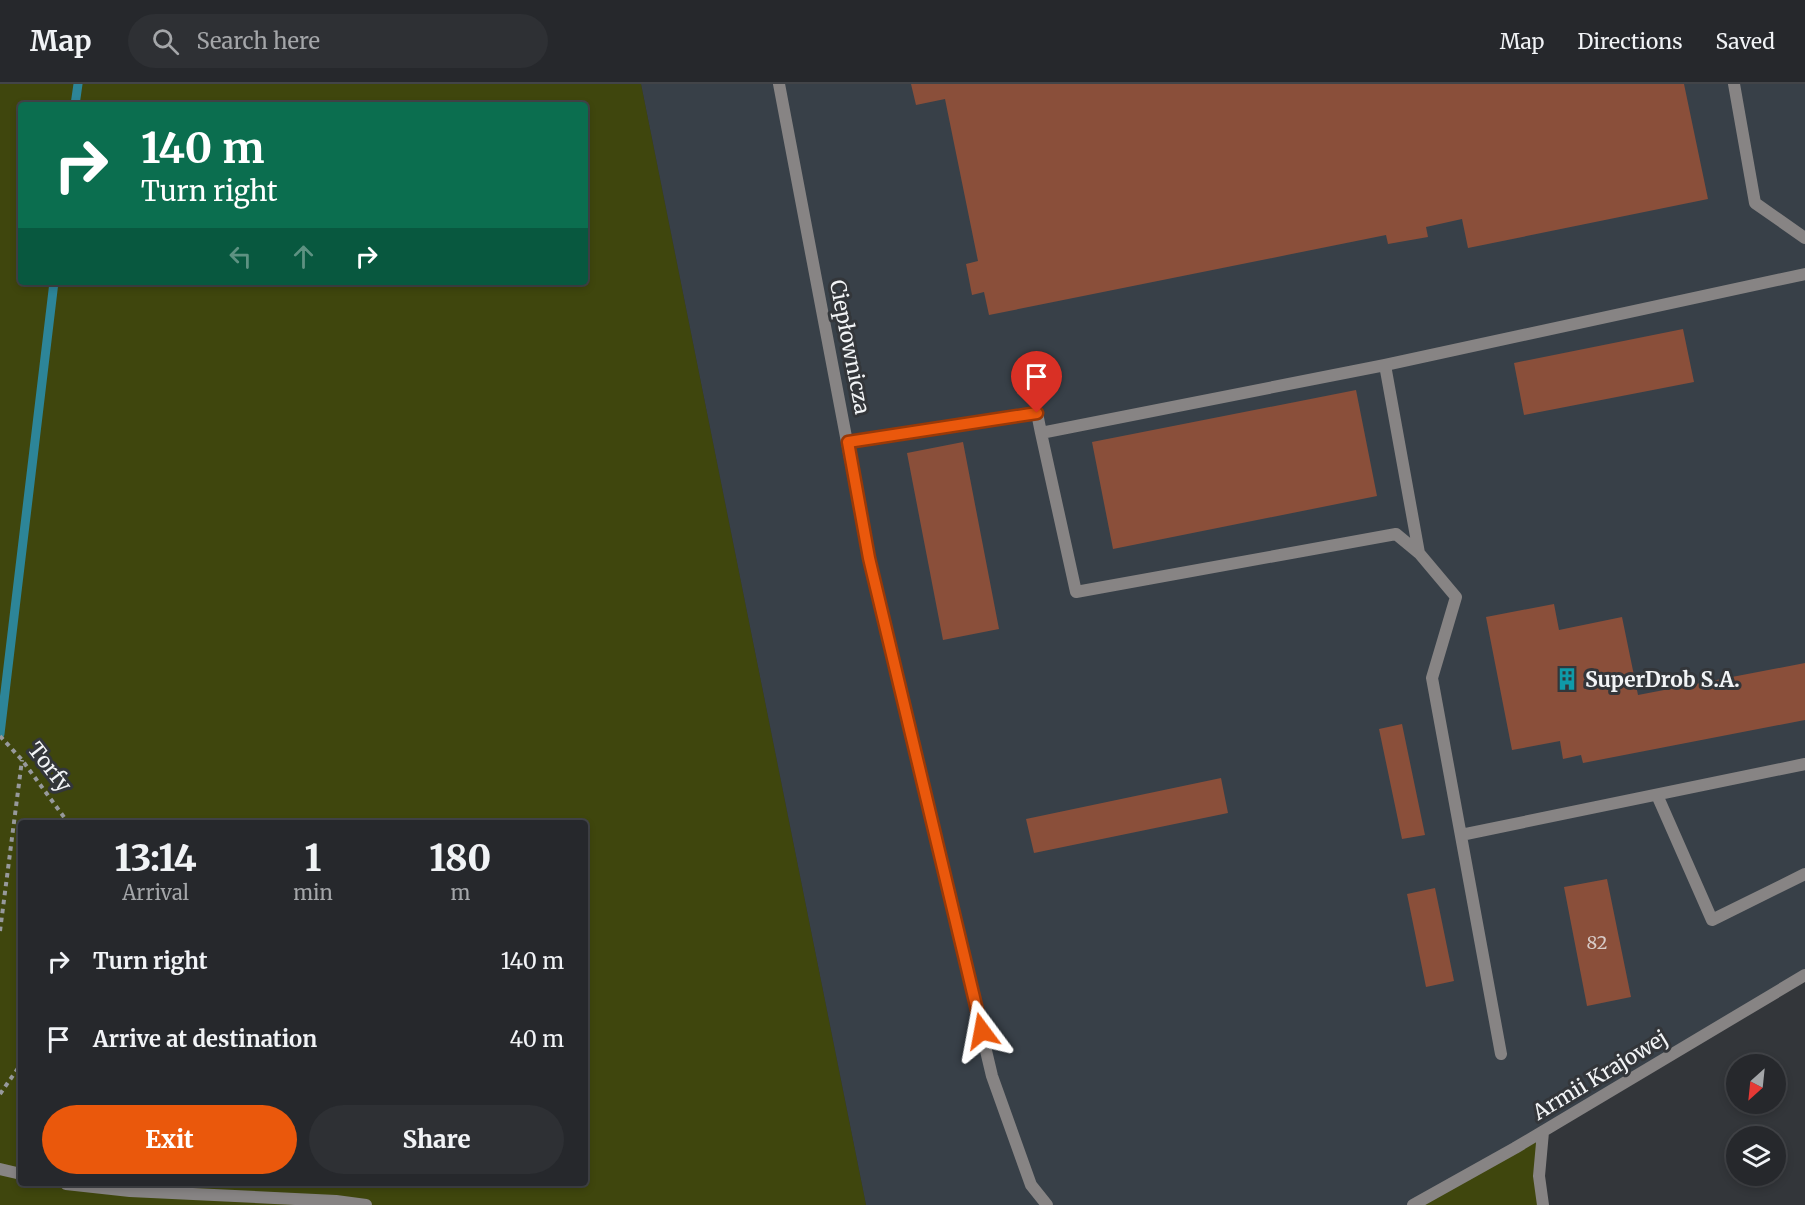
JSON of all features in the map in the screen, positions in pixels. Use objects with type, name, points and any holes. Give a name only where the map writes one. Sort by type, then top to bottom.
[{"type":"street","name":"Ciepłownicza","points":[[779,84],[869,558],[992,1076],[1031,1185],[1047,1205]]},
{"type":"street","points":[[1734,84],[1755,203],[1805,238]]},
{"type":"street","points":[[1041,433],[1385,364],[1805,274]]},
{"type":"street","points":[[1385,364],[1419,553]]},
{"type":"street","points":[[848,442],[1037,413],[1076,592],[1396,534],[1419,553],[1456,597],[1432,678],[1502,1054]]},
{"type":"street","points":[[1461,835],[1805,764]]},
{"type":"street","points":[[1657,795],[1712,920],[1805,874]]},
{"type":"street","name":"Armii Krajowej","points":[[1413,1205],[1543,1131],[1805,975]]},
{"type":"street","points":[[1543,1131],[1539,1176],[1543,1205]]},
{"type":"street","points":[[0,1169],[18,1173]]},
{"type":"street","points":[[84,1186],[130,1191],[366,1205]]},
{"type":"path","name":"Torfy","points":[[0,736],[22,760],[66,820]]},
{"type":"path","points":[[0,931],[22,760]]},
{"type":"path","points":[[0,1094],[18,1068]]},
{"type":"shaded area","points":[[641,84],[1805,84],[1805,975],[1412,1205],[866,1205]]},
{"type":"green space","points":[[0,84],[641,84],[866,1205],[0,1205]]},
{"type":"green space","points":[[1543,1132],[1543,1205],[1413,1205]]},
{"type":"building","points":[[911,84],[1684,84],[1708,199],[1468,248],[1462,219],[1426,227],[1428,237],[1388,244],[1386,235],[989,315],[984,292],[972,295],[966,264],[978,261],[945,99],[916,105]]},
{"type":"building","points":[[1683,329],[1694,382],[1524,415],[1514,363]]},
{"type":"building","points":[[1356,390],[1377,496],[1113,549],[1092,442]]},
{"type":"building","points":[[963,442],[999,629],[943,640],[907,453]]},
{"type":"building","name":"SuperDrob S.A.","points":[[1554,604],[1559,630],[1622,617],[1638,695],[1805,663],[1805,720],[1583,763],[1581,755],[1563,759],[1560,741],[1512,750],[1486,617]]},
{"type":"building","points":[[1402,724],[1425,835],[1402,839],[1379,729]]},
{"type":"building","points":[[1221,778],[1228,813],[1034,853],[1026,819]]},
{"type":"building","points":[[1607,879],[1631,997],[1587,1006],[1564,887]]},
{"type":"building","points":[[1435,888],[1454,981],[1426,987],[1407,894]]},
{"type":"waterway","points":[[75,102],[78,84]]},
{"type":"waterway","points":[[0,734],[54,285]]},
{"type":"place","name":"SuperDrob S.A.","points":[[1567,679]]},
{"type":"route","points":[[982,1031],[869,558],[848,442],[1037,413]]}]
